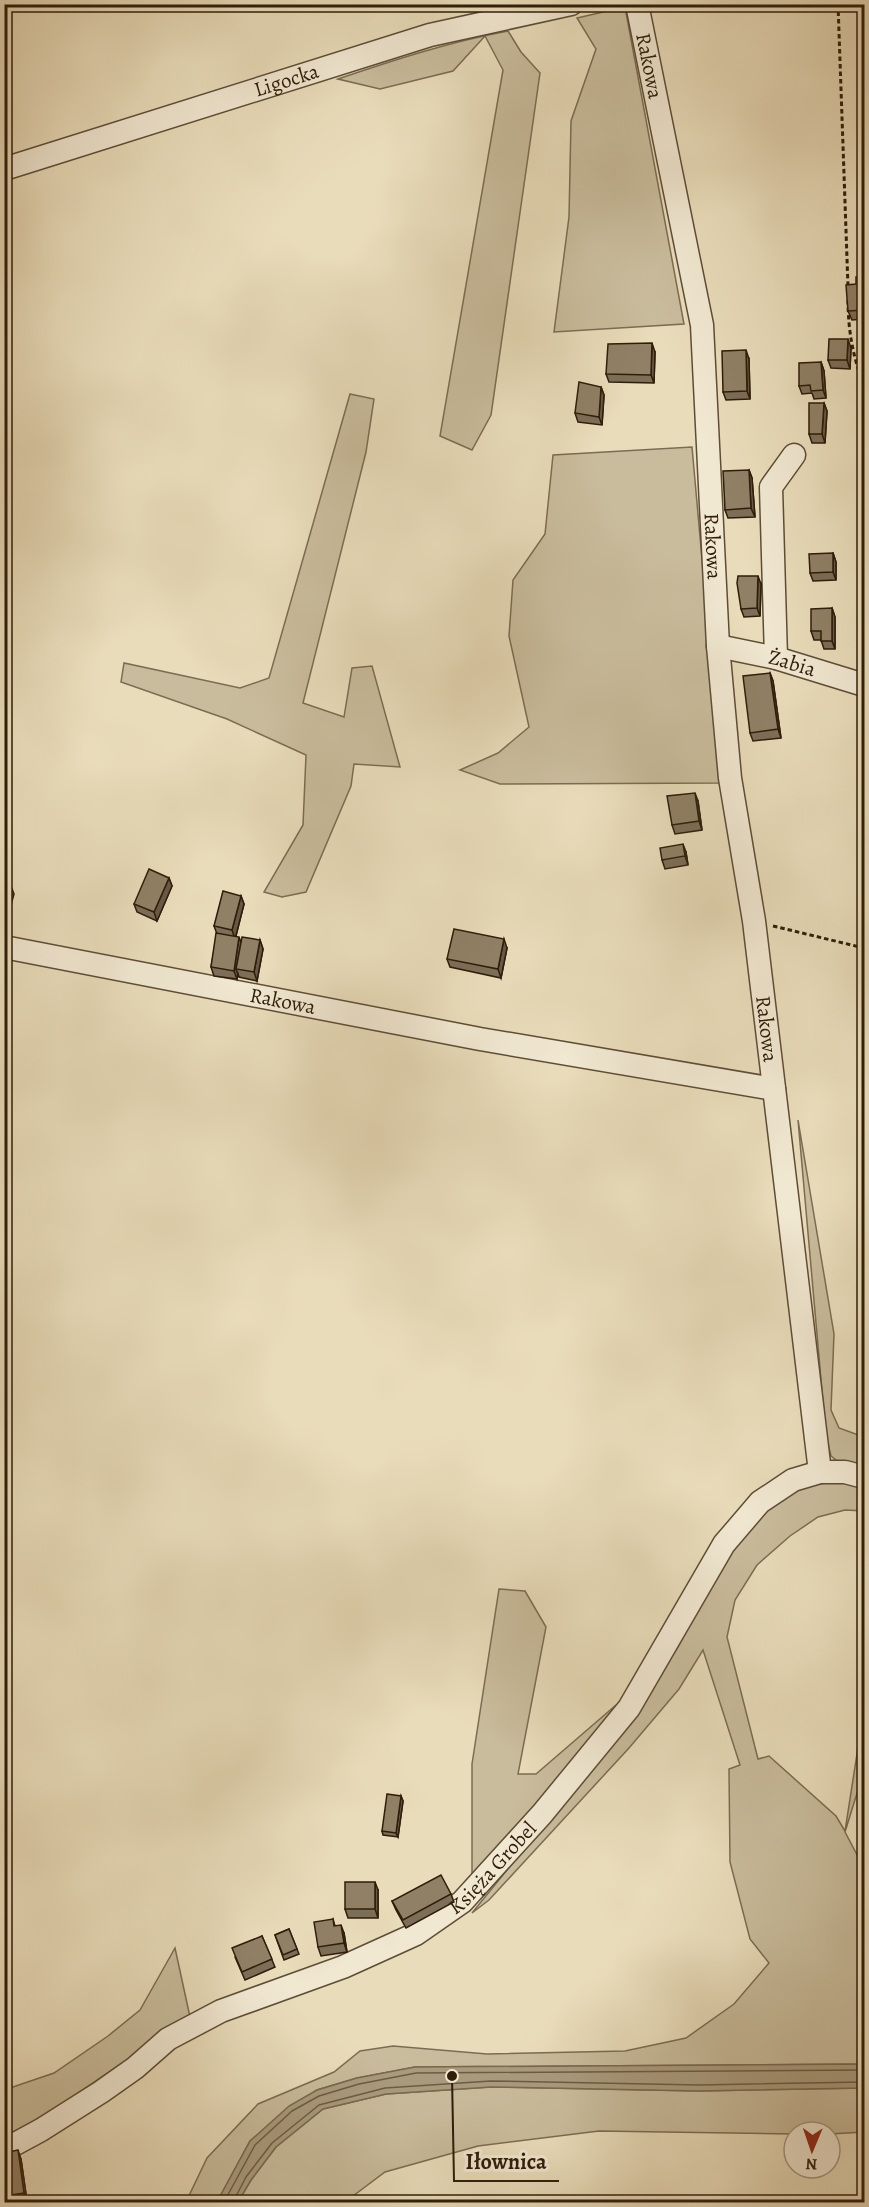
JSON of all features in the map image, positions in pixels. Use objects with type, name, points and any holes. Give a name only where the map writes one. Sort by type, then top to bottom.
[{"type":"street","name":"Ligocka","points":[[4,169],[429,35],[571,4]]},
{"type":"street","name":"Rakowa","points":[[638,4],[702,325],[718,646],[730,778],[754,921],[820,1472]]},
{"type":"street","points":[[776,658],[771,487],[794,455]]},
{"type":"street","name":"Żabia","points":[[718,646],[776,658],[864,685]]},
{"type":"street","name":"Rakowa","points":[[4,947],[480,1039],[774,1089]]},
{"type":"street","name":"Księża Grobel","points":[[4,2150],[41,2130],[101,2092],[135,2068],[168,2039],[221,2011],[343,1967],[416,1934],[462,1902],[542,1814],[629,1708],[723,1544],[760,1502],[793,1480],[820,1472],[845,1472],[864,1477]]},
{"type":"path","points":[[838,4],[848,322],[857,367],[864,385]]},
{"type":"path","points":[[754,921],[864,948]]},
{"type":"shaded area","points":[[625,7],[684,324],[554,332],[569,217],[571,121],[596,49],[577,18]]},
{"type":"shaded area","points":[[508,31],[521,52],[540,73],[491,415],[472,450],[440,436],[503,70],[485,36],[453,71],[380,89],[338,79],[443,46],[486,35]]},
{"type":"shaded area","points":[[350,394],[374,399],[366,452],[303,703],[344,717],[352,668],[372,666],[400,767],[354,764],[351,786],[306,892],[282,897],[264,892],[303,825],[306,755],[227,719],[121,682],[124,663],[240,688],[269,678]]},
{"type":"shaded area","points":[[692,447],[722,783],[500,784],[460,770],[498,753],[529,727],[509,636],[513,580],[545,534],[553,455]]},
{"type":"shaded area","points":[[798,1120],[834,1334],[831,1410],[839,1428],[864,1437],[864,1469],[840,1463],[831,1456],[826,1436]]},
{"type":"shaded area","points":[[821,1479],[864,1484],[864,1511],[845,1510],[818,1517],[790,1536],[757,1565],[735,1600],[727,1637],[758,1759],[769,1756],[836,1816],[845,1831],[864,1709],[864,1781],[858,1790],[845,1832],[864,1868],[864,2064],[415,2067],[357,2078],[317,2090],[250,2141],[217,2202],[186,2202],[207,2158],[258,2104],[334,2072],[360,2051],[393,2046],[487,2054],[625,2051],[686,2038],[734,2004],[769,1963],[750,1939],[730,1862],[729,1769],[740,1765],[703,1650],[679,1689],[629,1748],[489,1900],[472,1913],[636,1712],[679,1645],[729,1549],[765,1507],[797,1486]]},
{"type":"shaded area","points":[[499,1589],[525,1591],[546,1627],[518,1774],[536,1774],[616,1705],[571,1768],[472,1886],[472,1764]]},
{"type":"shaded area","points":[[175,1948],[190,2017],[28,2127],[5,2139],[5,2088],[54,2073],[108,2036],[140,2010]]},
{"type":"shaded area","points":[[491,2087],[699,2091],[864,2088],[864,2132],[842,2133],[842,2120],[782,2120],[782,2134],[599,2131],[478,2146],[385,2172],[345,2202],[238,2202],[251,2180],[276,2147],[323,2109],[386,2094]]},
{"type":"water","points":[[864,2064],[864,2088],[699,2091],[491,2087],[386,2094],[323,2109],[276,2147],[251,2180],[238,2202],[217,2202],[250,2141],[289,2106],[317,2090],[357,2078],[415,2067]]},
{"type":"building","points":[[856,277],[864,277],[864,310],[848,311],[846,285],[856,284]]},
{"type":"building","points":[[829,339],[848,339],[847,360],[828,360]]},
{"type":"building","points":[[652,343],[651,375],[606,374],[608,344]]},
{"type":"building","points":[[746,350],[747,391],[723,392],[722,351]]},
{"type":"building","points":[[821,362],[823,390],[811,391],[810,385],[799,386],[799,363]]},
{"type":"building","points":[[579,382],[601,387],[599,417],[575,413]]},
{"type":"building","points":[[809,403],[824,403],[822,434],[809,434]]},
{"type":"building","points":[[749,470],[751,508],[725,510],[723,471]]},
{"type":"building","points":[[833,553],[833,572],[810,573],[809,554]]},
{"type":"building","points":[[738,576],[758,576],[757,608],[741,609]]},
{"type":"building","points":[[832,608],[832,641],[821,641],[821,631],[811,631],[811,609]]},
{"type":"building","points":[[770,673],[778,729],[750,733],[743,676]]},
{"type":"building","points":[[864,741],[864,761],[860,760]]},
{"type":"building","points":[[695,793],[699,821],[672,825],[667,796]]},
{"type":"building","points":[[683,844],[685,856],[662,860],[660,848]]},
{"type":"building","points":[[149,869],[169,878],[154,912],[134,904]]},
{"type":"building","points":[[4,884],[11,886],[4,909]]},
{"type":"building","points":[[223,891],[241,896],[232,930],[214,926]]},
{"type":"building","points":[[454,929],[504,939],[498,969],[447,959]]},
{"type":"building","points":[[216,933],[239,937],[234,971],[211,967]]},
{"type":"building","points":[[242,937],[260,940],[254,972],[236,969]]},
{"type":"building","points":[[387,1794],[401,1796],[396,1833],[382,1831]]},
{"type":"building","points":[[441,1875],[451,1894],[403,1920],[392,1901]]},
{"type":"building","points":[[345,1882],[375,1882],[375,1909],[345,1909]]},
{"type":"building","points":[[333,1919],[334,1926],[341,1925],[344,1943],[318,1947],[314,1922]]},
{"type":"building","points":[[289,1929],[297,1949],[283,1955],[275,1935]]},
{"type":"building","points":[[262,1936],[272,1959],[242,1972],[232,1948]]},
{"type":"building","points":[[18,2150],[24,2193],[4,2196],[4,2153]]},
{"type":"place","name":"Iłownica","points":[[452,2076]]}]
